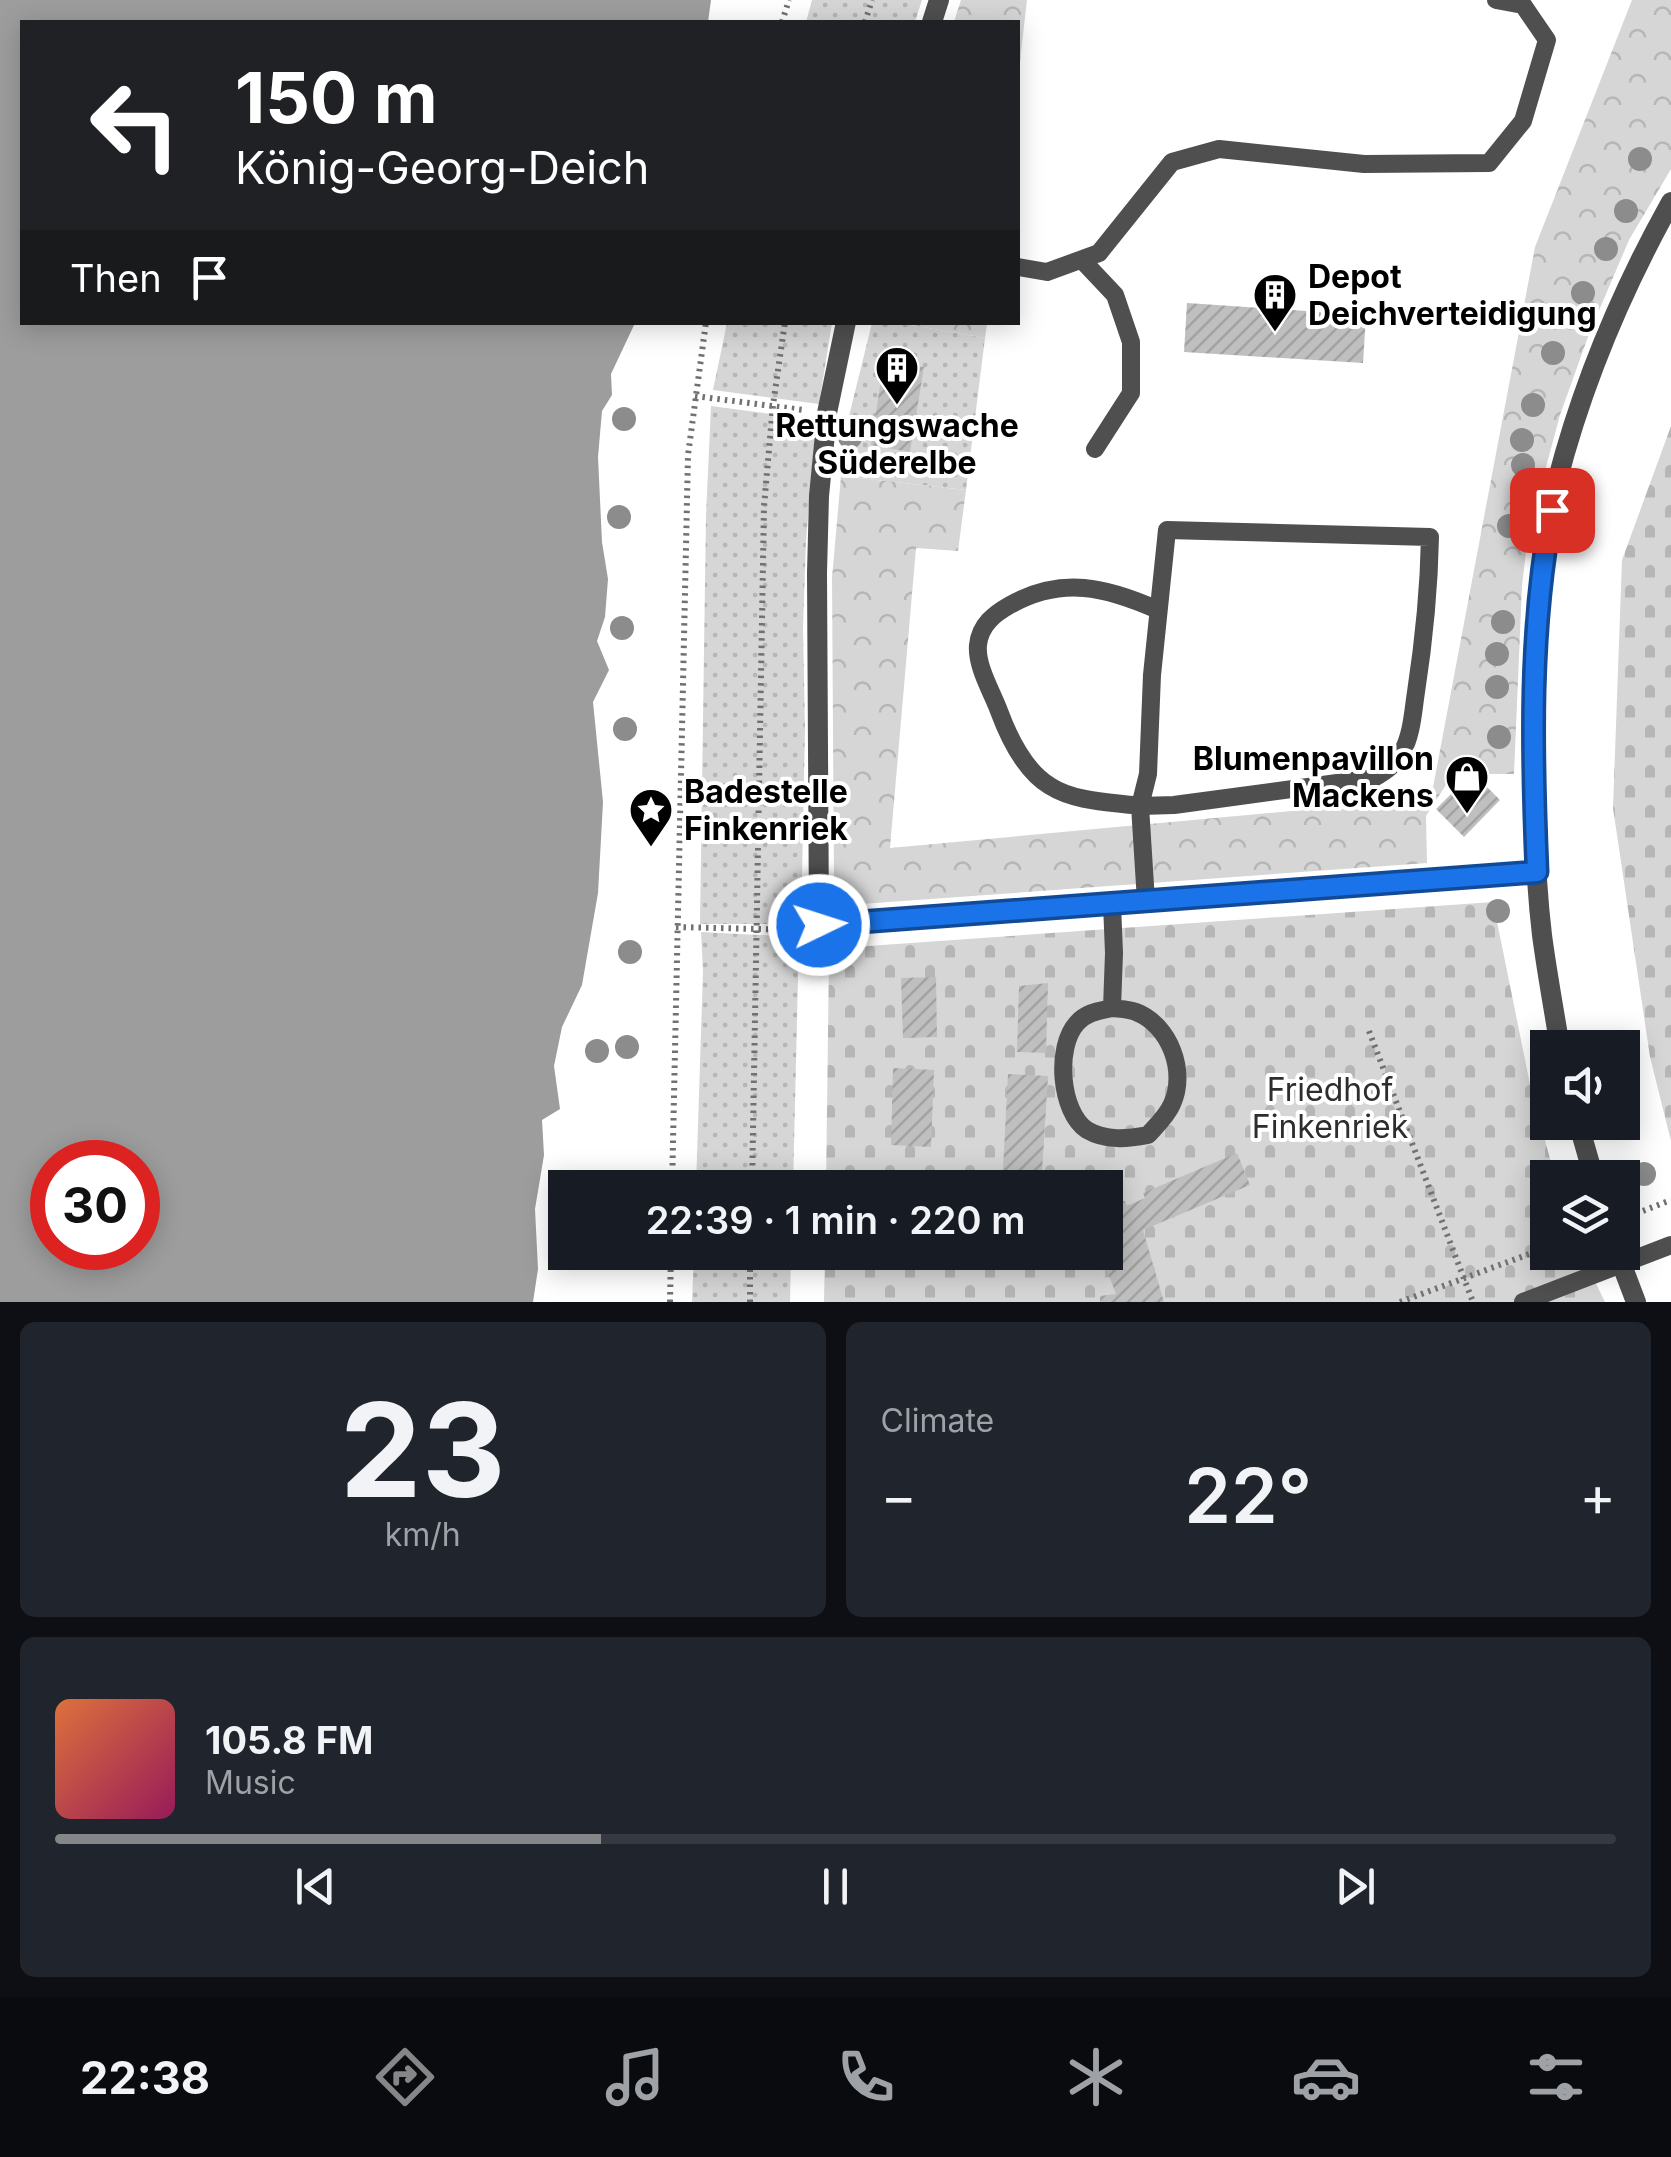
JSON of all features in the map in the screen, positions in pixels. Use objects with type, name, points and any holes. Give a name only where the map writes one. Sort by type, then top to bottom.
[{"type":"street","points":[[1557,1030],[1537,872],[1535,661],[1540,592],[1553,501],[1575,420],[1643,254],[1671,202]]},
{"type":"street","points":[[845,325],[827,413],[820,496],[810,928],[1537,872]]},
{"type":"street","points":[[1623,1270],[1636,1302]]},
{"type":"lane","points":[[1020,267],[1047,272],[1100,254],[1172,162],[1219,150],[1364,164],[1488,163],[1523,122],[1547,40],[1524,4],[1496,0]]},
{"type":"lane","points":[[1082,260],[1114,295],[1131,342],[1131,393],[1095,449]]},
{"type":"lane","points":[[1146,901],[1140,806],[1148,774],[1151,693],[1167,530],[1430,537],[1424,638],[1411,725],[1403,752],[1390,770],[1374,778],[1174,805],[1140,806],[1090,800],[1053,788],[1032,774],[1005,726],[982,669],[978,646],[984,626],[994,614],[1028,595],[1060,586],[1129,597],[1158,610]]},
{"type":"lane","points":[[1112,904],[1112,1008]]},
{"type":"lane","points":[[1112,1008],[1136,1012],[1152,1022],[1174,1054],[1178,1075],[1172,1106],[1148,1135],[1114,1139],[1099,1136],[1083,1127],[1073,1115],[1066,1095],[1063,1067],[1076,1024],[1091,1013],[1112,1008]]},
{"type":"lane","points":[[1640,1253],[1671,1245]]},
{"type":"lane","points":[[1523,1302],[1594,1270]]},
{"type":"path","points":[[672,1170],[688,455],[706,325]]},
{"type":"path","points":[[752,1170],[763,524],[773,405],[786,325]]},
{"type":"path","points":[[695,396],[816,412]]},
{"type":"path","points":[[676,927],[810,928]]},
{"type":"path","points":[[1369,1032],[1473,1302]]},
{"type":"path","points":[[1640,1212],[1671,1201]]},
{"type":"path","points":[[1400,1302],[1530,1254]]},
{"type":"path","points":[[670,1302],[671,1270]]},
{"type":"path","points":[[750,1270],[750,1302]]},
{"type":"green space","points":[[812,0],[922,0],[916,20],[807,20]]},
{"type":"green space","points":[[961,0],[1027,0],[1020,61],[1020,20],[955,20]]},
{"type":"green space","points":[[1632,0],[1671,0],[1671,169],[1629,240],[1589,334],[1560,415],[1528,534],[1514,774],[1453,774],[1426,816],[1427,863],[861,904],[834,883],[832,578],[841,476],[966,490],[958,551],[916,548],[890,848],[1431,798],[1535,247]]},
{"type":"green space","points":[[727,325],[832,325],[819,404],[713,390]]},
{"type":"green space","points":[[872,325],[911,325],[985,338],[966,490],[841,476],[848,420]]},
{"type":"green space","points":[[911,325],[987,325],[985,338]]},
{"type":"green space","points":[[711,406],[816,420],[803,627],[801,924],[700,924]]},
{"type":"green space","points":[[1671,426],[1671,1141],[1650,1057],[1613,808],[1622,560]]},
{"type":"green space","name":"Friedhof Finkenriek","points":[[1493,902],[1530,1084],[1530,1140],[1545,1140],[1550,1160],[1530,1160],[1530,1270],[1589,1270],[1605,1302],[824,1302],[825,1270],[1123,1270],[1123,1170],[826,1170],[829,956],[868,946]]},
{"type":"green space","points":[[701,932],[799,937],[793,1170],[697,1170]]},
{"type":"green space","points":[[693,1270],[791,1270],[790,1302],[692,1302]]},
{"type":"shaded area","points":[[0,0],[711,0],[708,20],[20,20],[20,325],[634,325],[611,374],[612,395],[602,411],[598,457],[608,579],[605,617],[597,641],[609,670],[593,702],[603,802],[598,893],[582,985],[562,1027],[554,1066],[560,1109],[542,1120],[544,1155],[535,1209],[538,1269],[533,1302],[0,1302]]},
{"type":"building","name":"Depot Deichverteidigung","points":[[1187,303],[1366,315],[1363,363],[1184,352]]},
{"type":"building","name":"Rettungswache Süderelbe","points":[[884,360],[924,367],[910,452],[871,445]]},
{"type":"building","points":[[1481,781],[1500,800],[1464,837],[1436,809],[1460,785],[1469,794]]},
{"type":"building","points":[[936,977],[937,1037],[903,1038],[901,978]]},
{"type":"building","points":[[1048,983],[1046,1053],[1017,1052],[1019,986]]},
{"type":"building","points":[[893,1068],[934,1070],[931,1147],[891,1145]]},
{"type":"building","points":[[1008,1074],[1048,1076],[1042,1170],[1003,1170]]},
{"type":"building","points":[[1237,1153],[1250,1185],[1143,1230],[1164,1302],[1100,1302],[1100,1296],[1116,1294],[1107,1270],[1123,1270],[1123,1201],[1127,1206],[1145,1198],[1143,1193]]},
{"type":"place","name":"Depot Deichverteidigung","points":[[1275,333]]},
{"type":"place","name":"Rettungswache Süderelbe","points":[[897,406]]},
{"type":"place","name":"Blumenpavillon Mackens","points":[[1467,815]]},
{"type":"place","name":"Badestelle Finkenriek","points":[[651,848]]},
{"type":"route","points":[[819,925],[1537,872],[1535,661],[1546,536],[1552,510]]}]
